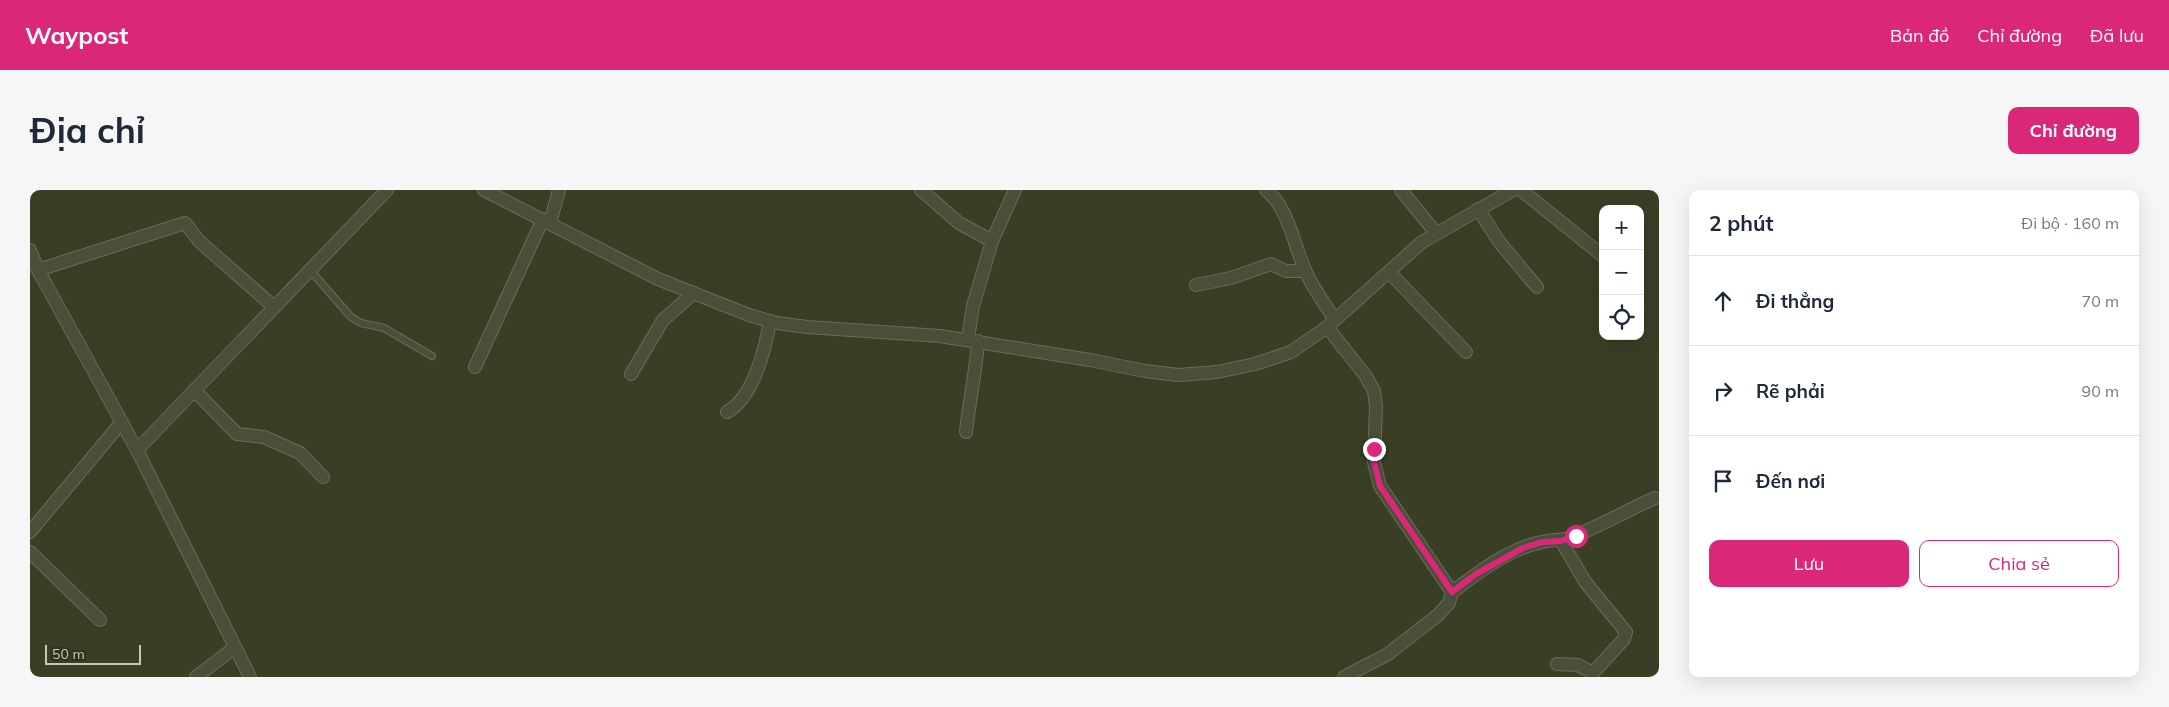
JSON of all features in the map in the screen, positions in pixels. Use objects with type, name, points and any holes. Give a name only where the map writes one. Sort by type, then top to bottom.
[{"type":"street","points":[[137,450],[387,190]]},
{"type":"street","points":[[484,190],[658,279],[748,315],[770,321],[806,327],[973,340],[1145,371],[1178,375],[1217,372],[1256,364],[1290,352],[1331,324],[1422,242],[1513,190]]},
{"type":"street","points":[[475,367],[547,221],[559,190]]},
{"type":"street","points":[[921,190],[960,223],[992,241]]},
{"type":"street","points":[[966,432],[969,400],[976,367],[973,340],[973,306],[992,241],[1015,190]]},
{"type":"street","points":[[1266,190],[1274,196],[1290,227],[1305,271],[1331,324],[1374,391],[1376,406],[1374,462],[1380,486],[1387,499],[1452,592]]},
{"type":"street","points":[[1401,190],[1436,234]]},
{"type":"street","points":[[1521,190],[1599,253]]},
{"type":"street","points":[[1478,209],[1500,243],[1537,287]]},
{"type":"street","points":[[38,270],[185,223],[200,242],[274,307]]},
{"type":"street","points":[[30,250],[38,270],[120,423],[137,450],[250,677]]},
{"type":"street","points":[[1196,285],[1231,278],[1271,264],[1286,271],[1305,271]]},
{"type":"street","points":[[1389,272],[1466,352]]},
{"type":"street","points":[[630,374],[663,320],[694,293]]},
{"type":"street","points":[[727,412],[737,407],[744,398],[755,374],[770,321]]},
{"type":"street","points":[[194,390],[237,434],[264,436],[300,453],[323,477]]},
{"type":"street","points":[[30,532],[120,423]]},
{"type":"street","points":[[1344,677],[1388,654],[1438,615],[1449,603],[1452,592],[1483,570],[1523,548],[1542,542],[1561,541],[1655,498]]},
{"type":"street","points":[[1557,664],[1578,665],[1595,675],[1624,639],[1626,632],[1586,583],[1561,541]]},
{"type":"street","points":[[30,552],[100,620]]},
{"type":"street","points":[[196,677],[234,648]]},
{"type":"lane","points":[[310,270],[351,317],[361,323],[384,328],[432,356]]},
{"type":"route","points":[[1374,449],[1377,476],[1387,499],[1452,592],[1476,574],[1523,548],[1542,542],[1561,541],[1576,536]]}]
